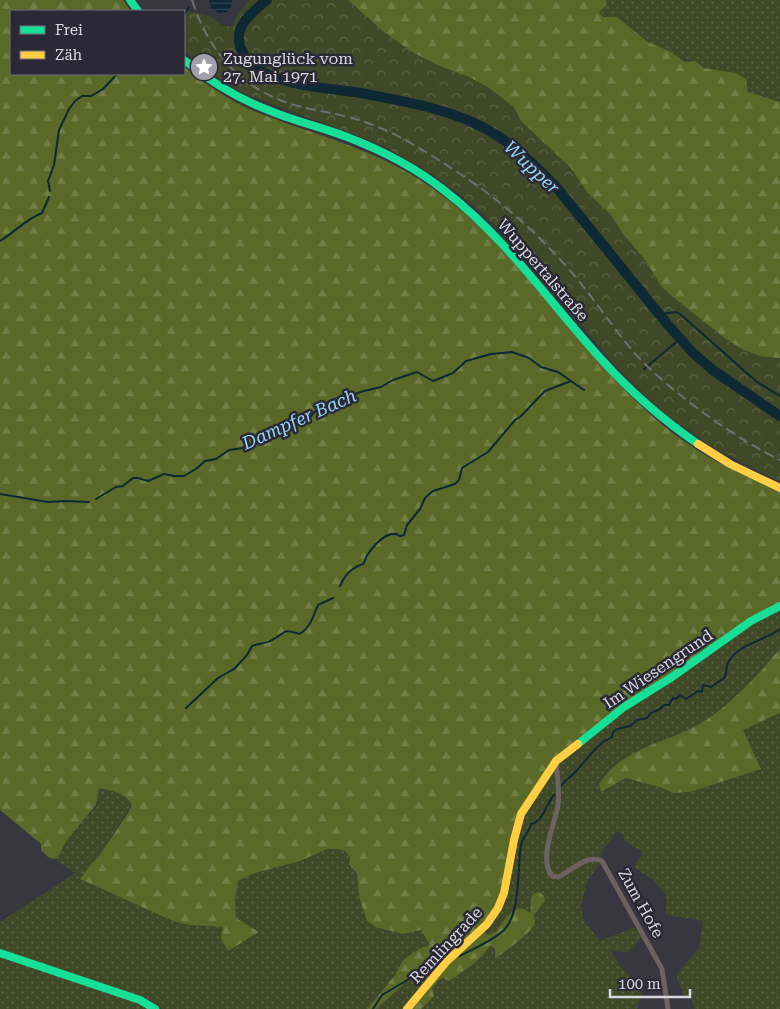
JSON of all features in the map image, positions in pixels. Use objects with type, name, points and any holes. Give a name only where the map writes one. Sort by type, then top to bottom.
[{"type":"main road","name":"Wuppertalstraße","points":[[185,61],[207,78],[237,96],[265,109],[356,141],[407,166],[444,190],[477,217],[508,248],[601,359],[653,411],[682,434],[719,458],[780,488]]},
{"type":"main road","name":"Im Wiesengrund","points":[[556,761],[624,708],[672,677],[751,621],[780,606]]},
{"type":"main road","name":"Remlingrade","points":[[407,1009],[447,961],[487,924],[498,908],[504,893],[521,814],[556,761]]},
{"type":"main road","points":[[0,953],[140,1000],[155,1009]]},
{"type":"street","name":"Zum Hofe","points":[[556,761],[558,805],[549,838],[549,872],[552,876],[558,877],[580,863],[594,859],[602,861],[662,969],[668,1009]]},
{"type":"green space","points":[[0,0],[123,0],[130,10],[10,10],[10,75],[185,75],[185,68],[244,107],[389,162],[431,187],[469,217],[506,252],[606,370],[653,416],[678,437],[704,454],[741,474],[780,491],[780,605],[751,620],[556,760],[520,813],[499,904],[483,922],[449,953],[431,962],[415,974],[376,1009],[367,1009],[395,975],[403,960],[421,948],[430,945],[421,930],[403,934],[376,927],[367,921],[359,897],[357,874],[349,864],[350,857],[345,851],[327,849],[300,861],[255,873],[238,881],[235,899],[236,918],[259,932],[227,950],[221,938],[223,927],[189,925],[173,921],[80,879],[99,856],[132,805],[122,795],[99,788],[96,805],[54,859],[48,857],[41,850],[41,844],[0,810]]},
{"type":"green space","points":[[249,0],[348,0],[384,32],[414,53],[488,87],[514,107],[521,121],[571,168],[588,193],[611,215],[623,234],[646,261],[661,286],[722,336],[742,349],[760,356],[780,358],[780,482],[714,448],[668,416],[613,363],[517,247],[478,209],[435,176],[384,146],[245,94],[207,71],[185,52],[185,12],[210,16],[221,25],[233,27],[235,19]]},
{"type":"green space","points":[[267,0],[606,0],[607,5],[599,12],[603,17],[617,17],[648,42],[669,51],[685,62],[695,61],[704,68],[736,73],[746,79],[748,92],[780,102],[780,416]]},
{"type":"green space","points":[[606,0],[780,0],[780,102],[748,92],[748,87],[736,73],[704,68],[689,61],[685,62],[669,51],[648,42],[617,17],[603,17],[599,12],[607,5]]},
{"type":"green space","points":[[780,606],[780,649],[749,684],[731,701],[698,725],[623,760],[610,770],[599,784],[601,792],[626,778],[674,793],[690,792],[761,769],[743,730],[780,713],[780,1009],[694,1009],[692,999],[684,996],[676,975],[699,948],[703,921],[666,915],[666,895],[654,881],[634,867],[643,852],[626,842],[619,830],[602,851],[602,860],[587,882],[581,905],[584,921],[600,941],[635,927],[642,937],[629,952],[611,951],[622,969],[639,983],[641,994],[637,1009],[421,1009],[433,996],[432,989],[438,982],[467,970],[490,945],[495,949],[494,955],[498,957],[502,952],[514,945],[536,923],[534,915],[545,901],[530,902],[530,913],[522,908],[516,911],[493,933],[488,935],[481,929],[487,924],[518,824],[546,774],[601,724],[751,621]]},
{"type":"green space","points":[[780,649],[780,713],[743,730],[761,769],[690,792],[674,793],[626,778],[601,792],[599,784],[610,770],[637,752],[698,725],[712,716],[749,684]]},
{"type":"green space","points":[[99,788],[122,795],[132,805],[99,856],[90,864],[80,879],[173,921],[189,925],[223,927],[221,938],[227,950],[259,932],[236,918],[235,899],[238,881],[255,873],[300,861],[327,849],[344,851],[350,857],[349,864],[356,874],[359,897],[367,921],[403,934],[422,930],[430,946],[403,960],[395,975],[367,1009],[162,1009],[152,1001],[137,995],[0,949],[0,922],[75,873],[54,859],[59,855],[67,840],[97,805]]},
{"type":"green space","points":[[539,892],[544,896],[545,901],[534,915],[534,926],[524,936],[495,958],[495,949],[490,945],[478,960],[460,974],[449,981],[443,978],[438,981],[432,989],[434,996],[421,1009],[407,1009],[481,929],[488,935],[496,931],[515,910],[524,909],[530,913],[531,897]]},
{"type":"green space","points":[[0,953],[155,1009],[0,1009]]},
{"type":"green space","points":[[449,953],[451,955],[407,1009],[376,1009],[420,970]]},
{"type":"water","points":[[209,0],[232,0],[231,7],[227,12],[218,13],[211,8]]},
{"type":"waterway","name":"Wupper","points":[[267,0],[250,15],[241,27],[239,41],[241,49],[249,62],[262,71],[294,83],[373,95],[446,112],[472,122],[499,137],[523,155],[557,188],[693,353],[714,371],[780,416]]},
{"type":"waterway","points":[[185,13],[189,7]]},
{"type":"waterway","points":[[50,191],[48,181],[54,165],[59,130],[69,109],[82,96],[91,96],[103,89],[116,75]]},
{"type":"waterway","points":[[0,241],[42,213],[49,197]]},
{"type":"waterway","points":[[659,314],[677,312],[680,314],[757,382],[780,396]]},
{"type":"waterway","name":"Dampfer Bach","points":[[644,369],[680,339]]},
{"type":"waterway","name":"Dampfer Bach","points":[[96,499],[116,487],[123,486],[133,478],[148,481],[164,474],[184,476],[205,461],[216,459],[229,450],[243,448],[259,441],[290,420],[311,416],[319,407],[326,403],[381,387],[393,380],[417,372],[433,381],[453,373],[466,361],[491,354],[512,352],[529,358],[541,367],[558,372],[584,390]]},
{"type":"waterway","points":[[340,586],[349,572],[365,562],[367,555],[378,542],[391,534],[404,535],[407,525],[420,509],[425,498],[433,491],[455,484],[459,480],[462,468],[488,452],[515,420],[545,391],[571,381]]},
{"type":"waterway","name":"Dampfer Bach","points":[[0,494],[48,502],[89,502]]},
{"type":"waterway","points":[[186,708],[218,678],[234,669],[247,655],[252,646],[270,641],[287,631],[299,634],[303,632],[311,622],[318,605],[333,598]]},
{"type":"waterway","points":[[561,786],[604,741],[612,737],[613,732],[617,729],[630,726],[637,720],[647,718],[651,713],[664,705],[669,705],[673,698],[676,699],[680,695],[686,699],[698,691],[702,692],[703,685],[711,687],[724,678],[728,663],[738,651],[780,629]]},
{"type":"waterway","points":[[460,956],[495,937],[504,930],[509,922],[516,902],[522,842],[531,824],[539,820],[554,795]]},
{"type":"waterway","points":[[438,957],[446,953]]},
{"type":"waterway","points":[[373,1009],[382,995],[409,979],[434,959]]},
{"type":"railway","points":[[192,0],[207,35],[217,51],[228,65],[256,88],[291,104],[351,118],[383,129],[468,179],[501,203],[560,259],[635,354],[659,377],[727,429],[780,460]]},
{"type":"traffic: fast","points":[[130,0],[137,10]]},
{"type":"traffic: fast","points":[[185,61],[213,82],[245,100],[278,114],[360,142],[398,160],[445,191],[508,251],[624,383],[672,425],[698,444]]},
{"type":"traffic: fast","points":[[578,744],[624,707],[672,677],[751,621],[780,606]]},
{"type":"traffic: fast","points":[[0,953],[140,1000],[155,1009]]},
{"type":"traffic: slow","points":[[698,444],[730,464],[780,488]]},
{"type":"traffic: slow","points":[[407,1009],[447,961],[487,924],[498,908],[504,893],[521,814],[556,761],[578,744]]},
{"type":"place","name":"Zugunglück vom 27. Mai 1971","points":[[204,67]]}]
